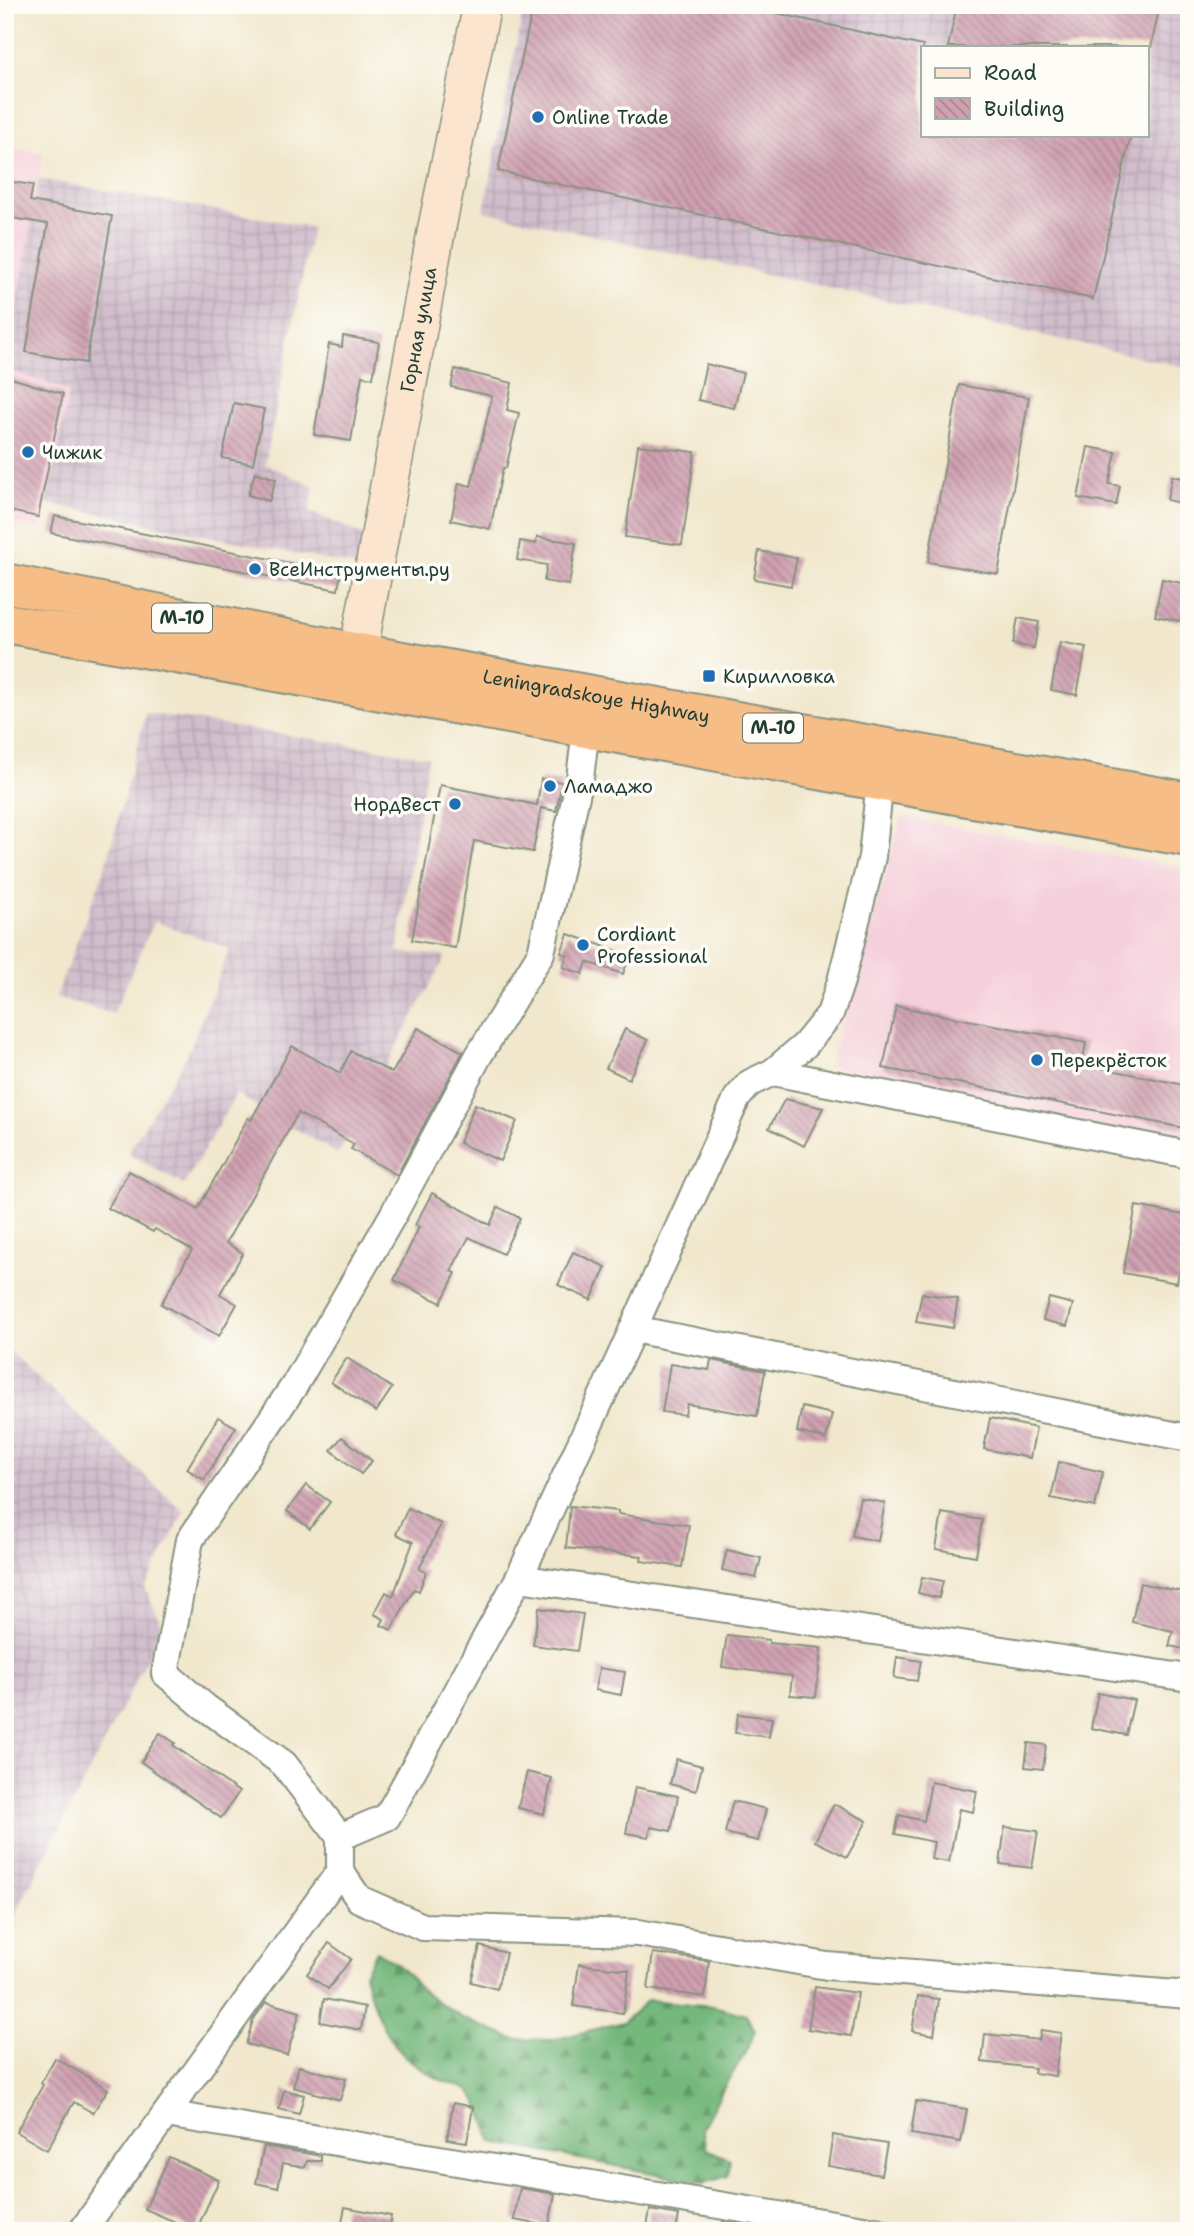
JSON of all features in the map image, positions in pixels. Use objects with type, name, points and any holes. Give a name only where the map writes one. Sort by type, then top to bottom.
[{"type":"highway","name":"Leningradskoye Highway","points":[[5,583],[358,653],[1189,802]]},
{"type":"highway","name":"Leningradskoye Highway","points":[[5,623],[1189,837]]},
{"type":"street","name":"Горная улица","points":[[358,653],[437,227],[482,5]]},
{"type":"street","points":[[586,729],[580,778],[541,953],[479,1055],[393,1214],[294,1387],[190,1540],[165,1672],[205,1707],[284,1764],[340,1837],[340,1871],[359,1899],[423,1927],[638,1933],[827,1966],[1189,1995]]},
{"type":"street","points":[[340,1837],[387,1817],[519,1578],[737,1098],[750,1083],[774,1072],[805,1045],[830,1014],[872,857],[880,780]]},
{"type":"street","points":[[774,1072],[1189,1155]]},
{"type":"street","points":[[633,1329],[1189,1438]]},
{"type":"street","points":[[519,1578],[1189,1678]]},
{"type":"street","points":[[82,2231],[340,1871]]},
{"type":"street","points":[[166,2114],[876,2231]]},
{"type":"shaded area","points":[[524,5],[1189,5],[1189,368],[484,211]]},
{"type":"shaded area","points":[[5,147],[43,153],[6,369],[69,391],[41,529],[5,522]]},
{"type":"shaded area","points":[[39,179],[312,227],[265,464],[314,486],[309,511],[367,537],[361,567],[47,503],[69,391],[6,369]]},
{"type":"shaded area","points":[[146,713],[428,757],[397,952],[446,956],[338,1154],[236,1094],[184,1185],[128,1153],[188,1053],[230,949],[154,921],[113,1014],[56,997],[106,865]]},
{"type":"shaded area","points":[[902,817],[1189,869],[1189,1146],[829,1066]]},
{"type":"shaded area","points":[[5,1347],[184,1512],[145,1588],[163,1628],[5,1934]]},
{"type":"green space","points":[[376,1951],[396,1963],[429,1996],[464,2019],[514,2039],[553,2040],[623,2022],[648,2000],[713,2006],[746,2015],[755,2030],[747,2051],[702,2128],[706,2149],[730,2159],[728,2176],[704,2183],[492,2142],[474,2096],[463,2088],[439,2079],[406,2057],[380,2021],[364,1974]]},
{"type":"building","points":[[533,5],[740,5],[923,46],[921,136],[1131,136],[1093,299],[498,171]]},
{"type":"building","points":[[957,5],[1160,5],[1151,47],[948,46]]},
{"type":"building","points":[[5,181],[33,185],[30,201],[112,216],[86,363],[26,352],[48,224],[5,217]]},
{"type":"building","points":[[343,336],[379,342],[373,378],[362,376],[351,441],[314,435],[329,344],[342,347]]},
{"type":"building","points":[[706,364],[743,373],[734,408],[698,400]]},
{"type":"building","points":[[455,369],[512,383],[507,410],[519,413],[506,468],[503,468],[490,529],[451,520],[459,483],[471,486],[492,396],[451,387]]},
{"type":"building","name":"Чижик","points":[[5,376],[63,394],[38,517],[5,510]]},
{"type":"building","points":[[959,385],[1029,397],[998,574],[928,562]]},
{"type":"building","points":[[234,403],[264,409],[253,464],[222,458]]},
{"type":"building","points":[[638,445],[695,452],[682,545],[625,537]]},
{"type":"building","points":[[1088,447],[1116,452],[1109,484],[1120,486],[1116,505],[1078,498]]},
{"type":"building","points":[[255,472],[276,479],[269,501],[248,495]]},
{"type":"building","points":[[1172,476],[1189,479],[1189,505],[1167,500]]},
{"type":"building","points":[[55,516],[341,573],[338,590],[51,533]]},
{"type":"building","points":[[537,537],[576,543],[569,585],[544,581],[547,565],[517,560],[520,541],[536,544]]},
{"type":"building","points":[[759,551],[797,558],[791,586],[754,579]]},
{"type":"building","points":[[1162,579],[1187,584],[1180,621],[1155,616]]},
{"type":"building","points":[[1018,618],[1039,622],[1034,648],[1013,644]]},
{"type":"building","points":[[1060,642],[1086,647],[1077,695],[1051,690]]},
{"type":"building","points":[[541,779],[562,782],[556,811],[541,808],[533,852],[474,841],[455,948],[412,940],[440,785],[537,805]]},
{"type":"building","points":[[568,934],[630,955],[623,974],[587,962],[583,974],[563,967],[567,955],[561,953]]},
{"type":"building","points":[[896,1006],[1086,1043],[1082,1064],[1189,1086],[1189,1129],[883,1068]]},
{"type":"building","points":[[418,1028],[463,1052],[397,1175],[351,1149],[354,1144],[298,1113],[226,1243],[243,1253],[220,1294],[237,1304],[219,1336],[161,1304],[192,1250],[155,1229],[153,1232],[108,1208],[129,1171],[198,1209],[248,1118],[251,1120],[292,1046],[340,1073],[351,1051],[392,1073]]},
{"type":"building","points":[[625,1029],[648,1040],[629,1079],[606,1068]]},
{"type":"building","points":[[785,1099],[823,1108],[804,1146],[769,1128]]},
{"type":"building","points":[[475,1104],[517,1121],[500,1161],[459,1143]]},
{"type":"building","points":[[432,1193],[490,1225],[498,1207],[520,1218],[503,1254],[469,1237],[451,1271],[456,1273],[441,1303],[394,1280],[419,1227],[415,1225]]},
{"type":"building","points":[[1136,1206],[1189,1216],[1177,1283],[1123,1273]]},
{"type":"building","points":[[573,1252],[606,1267],[591,1300],[558,1285]]},
{"type":"building","points":[[922,1293],[958,1299],[953,1328],[916,1322]]},
{"type":"building","points":[[1049,1298],[1073,1304],[1067,1326],[1043,1320]]},
{"type":"building","points":[[347,1358],[392,1388],[376,1412],[331,1382]]},
{"type":"building","points":[[711,1360],[765,1371],[757,1416],[687,1404],[685,1415],[662,1412],[670,1364],[709,1370]]},
{"type":"building","points":[[802,1407],[832,1414],[826,1439],[797,1432]]},
{"type":"building","points":[[218,1417],[236,1427],[204,1480],[187,1469]]},
{"type":"building","points":[[990,1418],[1036,1428],[1030,1458],[984,1449]]},
{"type":"building","points":[[342,1437],[372,1461],[361,1474],[331,1450]]},
{"type":"building","points":[[1059,1462],[1103,1472],[1095,1507],[1051,1498]]},
{"type":"building","points":[[306,1485],[330,1502],[310,1529],[287,1511]]},
{"type":"building","points":[[860,1498],[885,1503],[878,1541],[852,1536]]},
{"type":"building","points":[[570,1506],[618,1511],[618,1514],[689,1525],[682,1567],[641,1561],[642,1556],[566,1548]]},
{"type":"building","points":[[408,1508],[441,1524],[419,1569],[426,1572],[419,1591],[414,1589],[391,1630],[381,1625],[384,1619],[374,1614],[386,1592],[393,1596],[413,1542],[396,1534]]},
{"type":"building","points":[[942,1513],[982,1520],[976,1556],[936,1549]]},
{"type":"building","points":[[727,1550],[761,1558],[756,1578],[722,1570]]},
{"type":"building","points":[[922,1577],[943,1581],[939,1598],[918,1593]]},
{"type":"building","points":[[1140,1583],[1189,1593],[1189,1650],[1169,1646],[1173,1631],[1132,1622]]},
{"type":"building","points":[[539,1608],[583,1614],[577,1651],[533,1645]]},
{"type":"building","points":[[727,1635],[769,1640],[769,1643],[821,1648],[816,1697],[790,1695],[792,1676],[722,1667]]},
{"type":"building","points":[[897,1657],[921,1661],[917,1681],[894,1678]]},
{"type":"building","points":[[599,1668],[625,1672],[621,1695],[595,1690]]},
{"type":"building","points":[[1098,1693],[1134,1700],[1126,1735],[1091,1728]]},
{"type":"building","points":[[738,1714],[772,1718],[769,1737],[735,1733]]},
{"type":"building","points":[[160,1733],[239,1792],[221,1818],[141,1762]]},
{"type":"building","points":[[1028,1743],[1046,1745],[1043,1769],[1025,1767]]},
{"type":"building","points":[[676,1759],[702,1766],[696,1791],[670,1784]]},
{"type":"building","points":[[527,1772],[552,1778],[544,1814],[518,1808]]},
{"type":"building","points":[[931,1782],[977,1791],[973,1812],[959,1809],[949,1862],[931,1859],[934,1842],[895,1834],[899,1815],[924,1821]]},
{"type":"building","points":[[635,1787],[678,1796],[671,1831],[651,1827],[649,1837],[626,1833]]},
{"type":"building","points":[[733,1801],[766,1809],[758,1841],[725,1833]]},
{"type":"building","points":[[834,1804],[867,1821],[847,1857],[815,1841]]},
{"type":"building","points":[[1005,1827],[1038,1831],[1032,1868],[1000,1864]]},
{"type":"building","points":[[329,1943],[351,1959],[328,1989],[307,1974]]},
{"type":"building","points":[[480,1946],[506,1953],[497,1989],[471,1982]]},
{"type":"building","points":[[653,1953],[709,1961],[705,1997],[648,1989]]},
{"type":"building","points":[[579,1964],[629,1970],[623,2013],[573,2006]]},
{"type":"building","points":[[815,1987],[858,1993],[851,2036],[808,2029]]},
{"type":"building","points":[[918,1996],[939,1999],[934,2035],[912,2031]]},
{"type":"building","points":[[324,1999],[365,2007],[361,2030],[320,2022]]},
{"type":"building","points":[[266,2002],[300,2012],[287,2055],[246,2044],[253,2020]]},
{"type":"building","points":[[1041,2030],[1061,2033],[1055,2076],[1034,2073],[1035,2068],[982,2062],[985,2034],[1039,2040]]},
{"type":"building","points":[[55,2058],[108,2089],[93,2113],[74,2102],[47,2150],[16,2132]]},
{"type":"building","points":[[299,2066],[346,2079],[340,2100],[293,2087]]},
{"type":"building","points":[[284,2090],[304,2095],[299,2114],[279,2109]]},
{"type":"building","points":[[916,2101],[967,2109],[961,2142],[911,2134]]},
{"type":"building","points":[[453,2103],[473,2107],[467,2142],[447,2139]]},
{"type":"building","points":[[833,2135],[887,2144],[881,2175],[828,2166]]},
{"type":"building","points":[[264,2146],[321,2156],[321,2161],[307,2161],[305,2167],[283,2163],[278,2188],[256,2183]]},
{"type":"building","points":[[169,2157],[219,2180],[196,2231],[145,2209]]},
{"type":"building","points":[[520,2188],[555,2194],[549,2226],[514,2220]]},
{"type":"building","points":[[345,2207],[391,2216],[388,2231],[340,2231]]},
{"type":"building","points":[[650,2210],[679,2215],[676,2231],[647,2227]]},
{"type":"building","points":[[723,2222],[778,2231],[722,2231]]},
{"type":"place","name":"Online Trade","points":[[538,117]]},
{"type":"place","name":"Чижик","points":[[28,452]]},
{"type":"place","name":"ВсеИнструменты.ру","points":[[255,569]]},
{"type":"place","name":"Кирилловка","points":[[709,676]]},
{"type":"place","name":"Ламаджо","points":[[550,786]]},
{"type":"place","name":"НордВест","points":[[455,804]]},
{"type":"place","name":"Cordiant Professional","points":[[583,945]]},
{"type":"place","name":"Перекрёсток","points":[[1037,1060]]}]
